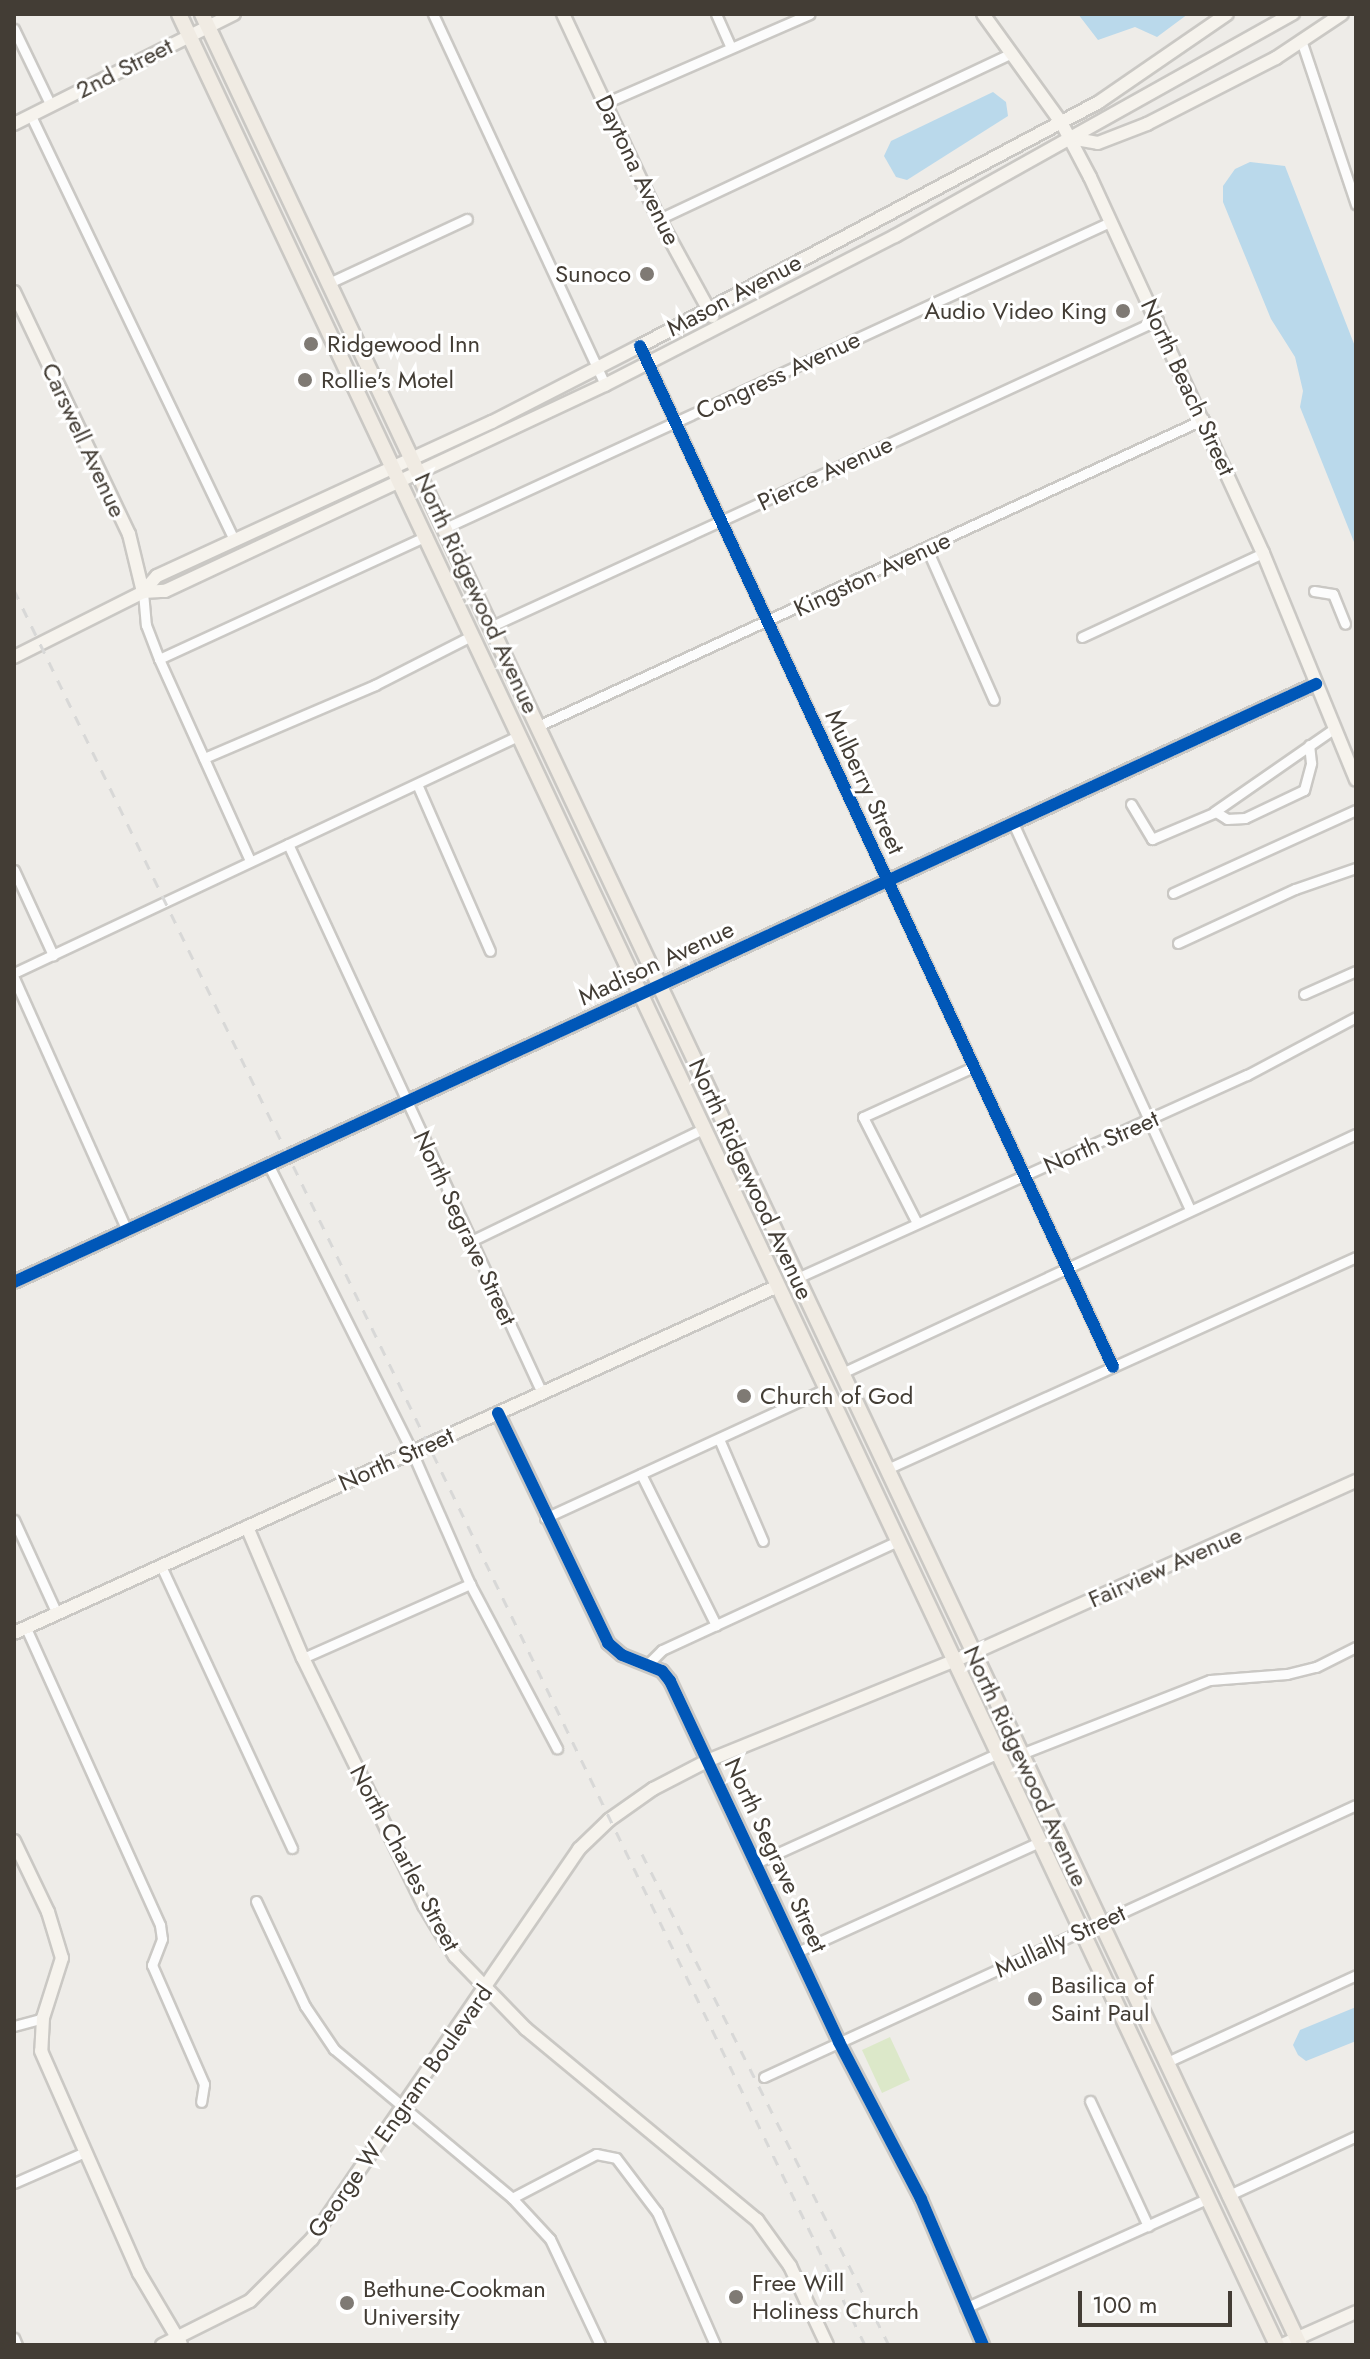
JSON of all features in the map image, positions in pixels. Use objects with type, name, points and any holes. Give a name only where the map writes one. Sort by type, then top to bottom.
[{"type":"main road","name":"North Ridgewood Avenue","points":[[179,14],[1206,2199],[1280,2345]]},
{"type":"main road","name":"North Ridgewood Avenue","points":[[205,20],[418,465],[1227,2196],[1299,2342]]},
{"type":"main road","points":[[859,1456],[887,1469]]},
{"type":"street","name":"2nd Street","points":[[14,124],[189,35],[205,20],[234,14]]},
{"type":"street","points":[[433,14],[605,385]]},
{"type":"street","name":"Daytona Avenue","points":[[563,14],[659,219],[717,325]]},
{"type":"street","points":[[716,14],[730,45]]},
{"type":"street","points":[[605,103],[730,45],[810,14]]},
{"type":"street","name":"North Beach Street","points":[[983,14],[1070,138],[1204,419],[1356,780]]},
{"type":"street","name":"Mason Avenue","points":[[418,465],[1099,102],[1227,14]]},
{"type":"street","name":"Mason Avenue","points":[[14,657],[143,592],[157,576],[234,540],[605,385],[895,236],[1293,14]]},
{"type":"street","points":[[1070,138],[1101,142],[1208,93],[1302,43],[1342,14]]},
{"type":"street","points":[[14,29],[51,106]]},
{"type":"street","points":[[1302,43],[1356,204]]},
{"type":"street","points":[[659,219],[1011,53]]},
{"type":"street","points":[[31,116],[234,540]]},
{"type":"street","points":[[329,283],[467,219]]},
{"type":"street","name":"Congress Avenue","points":[[445,528],[1110,222]]},
{"type":"street","name":"Carswell Avenue","points":[[14,292],[129,534],[143,592]]},
{"type":"street","name":"Pierce Avenue","points":[[492,626],[1158,320]]},
{"type":"street","name":"Mulberry Street","points":[[640,346],[718,522],[1113,1367]]},
{"type":"street","name":"Kingston Avenue","points":[[538,726],[1204,419]]},
{"type":"street","name":"Mason Avenue","points":[[143,592],[165,591],[397,473]]},
{"type":"street","points":[[159,659],[427,536]]},
{"type":"street","points":[[927,549],[994,700]]},
{"type":"street","points":[[1082,637],[1263,553]]},
{"type":"street","points":[[1314,591],[1333,594],[1345,624]]},
{"type":"street","points":[[143,592],[146,625],[159,659],[250,861]]},
{"type":"street","points":[[204,758],[375,685],[473,635]]},
{"type":"street","name":"Madison Avenue","points":[[14,1282],[1316,684]]},
{"type":"street","points":[[1131,804],[1152,839],[1214,812],[1335,728]]},
{"type":"street","points":[[127,1231],[14,976],[520,735]]},
{"type":"street","points":[[1214,812],[1245,818],[1304,790],[1311,763],[1309,745]]},
{"type":"street","points":[[417,784],[490,951]]},
{"type":"street","points":[[1173,893],[1356,810]]},
{"type":"street","points":[[1013,823],[1189,1208]]},
{"type":"street","name":"North Segrave Street","points":[[288,844],[542,1393]]},
{"type":"street","points":[[1178,943],[1295,889],[1356,868]]},
{"type":"street","points":[[14,870],[53,955]]},
{"type":"street","points":[[1304,994],[1356,971]]},
{"type":"street","name":"North Street","points":[[797,1278],[1150,1120],[1356,1017]]},
{"type":"street","points":[[917,1223],[863,1117],[971,1068]]},
{"type":"street","points":[[471,1241],[705,1128]]},
{"type":"street","points":[[842,1373],[1068,1269],[1189,1208],[1356,1134]]},
{"type":"street","points":[[269,1166],[412,1452],[470,1584],[557,1748]]},
{"type":"street","points":[[887,1469],[1356,1257]]},
{"type":"street","name":"North Street","points":[[20,1631],[778,1286]]},
{"type":"street","points":[[545,1518],[827,1388]]},
{"type":"street","name":"North Segrave Street","points":[[498,1413],[545,1518],[608,1643],[622,1655],[649,1663],[670,1681],[839,2042],[921,2199],[983,2345]]},
{"type":"street","points":[[719,1439],[763,1541]]},
{"type":"street","points":[[641,1474],[716,1625]]},
{"type":"street","name":"Fairview Avenue","points":[[707,1761],[952,1658],[973,1653],[1356,1481]]},
{"type":"street","points":[[14,1520],[57,1614]]},
{"type":"street","name":"North Charles Street","points":[[247,1527],[303,1658],[424,1905],[455,1956],[526,2029],[757,2220],[790,2266],[827,2345]]},
{"type":"street","points":[[649,1663],[662,1650],[898,1541]]},
{"type":"street","points":[[161,1566],[292,1848]]},
{"type":"street","points":[[303,1658],[470,1584]]},
{"type":"street","points":[[20,1631],[160,1925],[162,1939],[152,1965],[204,2084],[201,2102]]},
{"type":"street","points":[[1021,1754],[1210,1680],[1287,1674],[1316,1667],[1356,1647]]},
{"type":"street","points":[[756,1863],[998,1753]]},
{"type":"street","name":"George W Engram Boulevard","points":[[162,2345],[179,2341],[250,2301],[279,2277],[312,2239],[561,1873],[596,1832],[653,1789],[707,1761]]},
{"type":"street","name":"Mullally Street","points":[[764,2077],[1356,1805]]},
{"type":"street","points":[[14,1841],[48,1912],[62,1958],[43,2018],[41,2051],[139,2273],[179,2341]]},
{"type":"street","points":[[797,1952],[1040,1842]]},
{"type":"street","points":[[256,1901],[305,2006],[334,2049],[512,2198],[550,2239],[600,2345]]},
{"type":"street","points":[[1165,2063],[1356,1975]]},
{"type":"street","points":[[14,2026],[43,2018]]},
{"type":"street","points":[[1090,2101],[1148,2226]]},
{"type":"street","points":[[1227,2196],[1356,2136]]},
{"type":"street","points":[[14,2183],[85,2152]]},
{"type":"street","points":[[512,2198],[596,2154],[616,2158],[657,2212],[715,2345]]},
{"type":"street","points":[[965,2308],[1206,2199]]},
{"type":"street","points":[[1280,2345],[1299,2342],[1356,2312]]},
{"type":"street","points":[[14,2338],[17,2345]]},
{"type":"green space","points":[[890,2037],[910,2080],[882,2093],[862,2050]]},
{"type":"water","points":[[1078,14],[1188,14],[1157,37],[1135,27],[1098,40]]},
{"type":"water","points":[[993,92],[1006,102],[1008,116],[907,180],[896,177],[884,156],[891,141]]},
{"type":"water","points":[[1250,162],[1285,166],[1356,349],[1356,547],[1300,407],[1303,391],[1295,357],[1271,319],[1223,202],[1223,186],[1235,169]]},
{"type":"water","points":[[1356,2007],[1356,2041],[1306,2061],[1298,2055],[1293,2045],[1300,2030]]},
{"type":"railway","points":[[14,590],[865,2345]]},
{"type":"railway","points":[[642,1854],[889,2345]]},
{"type":"cycle path","points":[[640,346],[1113,1367]]},
{"type":"cycle path","points":[[14,1282],[1316,684]]},
{"type":"cycle path","points":[[498,1413],[608,1643],[622,1655],[662,1671],[670,1681],[839,2042],[921,2199],[983,2345]]},
{"type":"place","name":"Sunoco","points":[[647,274]]},
{"type":"place","name":"Audio Video King","points":[[1123,311]]},
{"type":"place","name":"Ridgewood Inn","points":[[311,344]]},
{"type":"place","name":"Rollie's Motel","points":[[305,380]]},
{"type":"place","name":"Church of God","points":[[744,1396]]},
{"type":"place","name":"Basilica of Saint Paul","points":[[1035,1999]]},
{"type":"place","name":"Free Will Holiness Church","points":[[736,2297]]},
{"type":"place","name":"Bethune-Cookman University","points":[[347,2303]]}]
